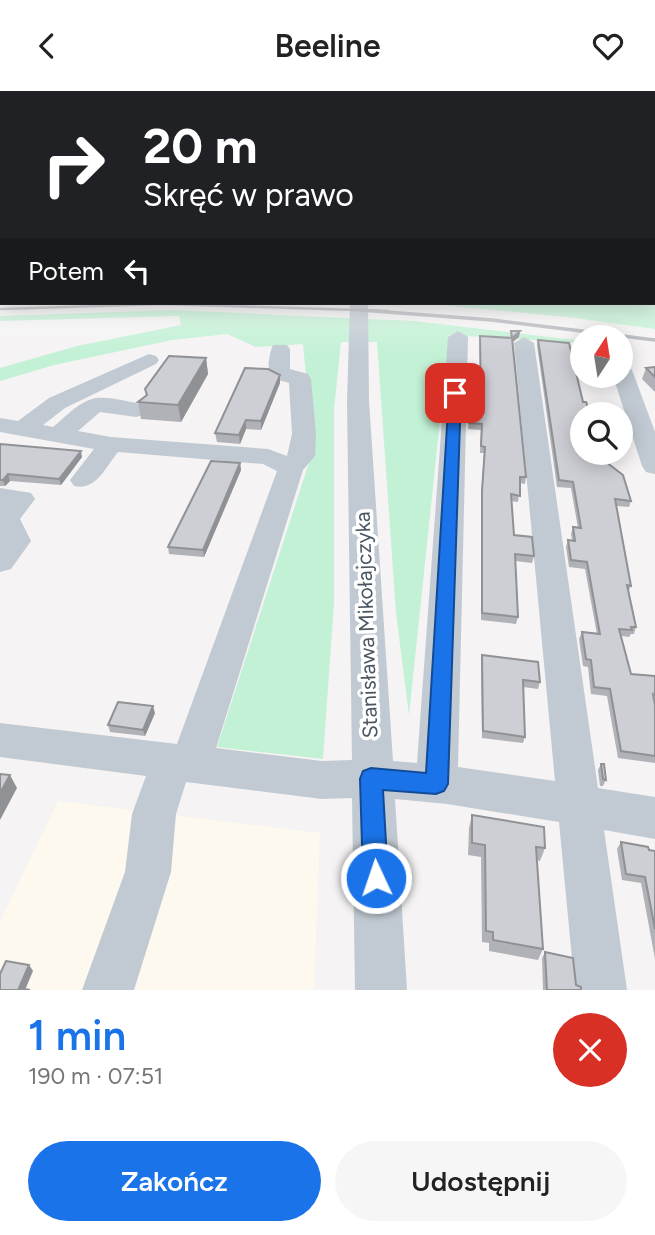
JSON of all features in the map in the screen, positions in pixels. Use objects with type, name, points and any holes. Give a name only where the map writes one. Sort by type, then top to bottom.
[{"type":"street","name":"Stanisława Mikołajczyka","points":[[359,305],[358,414],[381,990]]},
{"type":"street","points":[[436,784],[458,337]]},
{"type":"street","points":[[524,344],[601,990]]},
{"type":"street","points":[[108,990],[148,872],[154,814],[181,764],[291,468],[302,456],[300,379],[280,373],[280,349]]},
{"type":"street","points":[[11,427],[149,360]]},
{"type":"street","points":[[634,389],[654,458]]},
{"type":"street","points":[[58,435],[95,405],[136,410]]},
{"type":"street","points":[[11,427],[111,444],[268,457],[291,468]]},
{"type":"street","points":[[83,480],[111,444]]},
{"type":"street","points":[[0,496],[21,499],[5,519],[16,541],[0,562]]},
{"type":"street","points":[[0,740],[322,781],[371,779],[436,784],[655,818]]},
{"type":"shaded area","points":[[58,801],[320,833],[314,990],[0,990],[0,922]]},
{"type":"green space","points":[[442,305],[655,305],[655,329]]},
{"type":"green space","points":[[174,310],[414,321],[570,339],[570,342],[449,335],[409,715],[396,613],[377,342],[341,342],[334,409],[334,603],[323,759],[217,747],[313,450],[303,344],[256,347],[227,334],[172,340],[54,365],[0,381],[0,368],[77,346],[181,325],[179,316],[0,321],[0,316]]},
{"type":"building","points":[[511,331],[520,331],[512,338]]},
{"type":"building","points":[[480,336],[512,338],[526,477],[520,477],[520,496],[511,494],[514,535],[532,537],[534,556],[515,554],[518,617],[482,613],[482,491],[485,447],[481,446],[482,424],[469,423],[470,406],[481,407]]},
{"type":"building","points":[[538,340],[569,343],[570,389],[580,389],[583,402],[570,402],[570,465],[610,465],[623,475],[631,501],[615,499],[636,627],[631,627],[632,630],[619,629],[631,674],[655,676],[655,756],[621,751],[610,689],[594,687],[591,660],[586,659],[582,632],[600,634],[587,562],[571,560],[568,540],[575,541],[573,527],[581,528],[573,482],[559,480]]},
{"type":"building","points":[[169,356],[206,358],[178,405],[138,402],[147,395],[145,389]]},
{"type":"building","points":[[655,367],[655,377],[646,368]]},
{"type":"building","points":[[245,368],[268,369],[280,375],[261,421],[246,420],[239,435],[215,433]]},
{"type":"building","points":[[0,444],[81,451],[59,479],[8,474],[0,480]]},
{"type":"building","points":[[211,461],[240,463],[203,550],[168,547]]},
{"type":"building","points":[[482,655],[538,662],[540,682],[523,680],[525,737],[483,731]]},
{"type":"building","points":[[118,702],[153,706],[143,730],[108,725]]},
{"type":"building","points":[[601,764],[604,764],[606,780],[603,779]]},
{"type":"building","points":[[0,774],[10,775],[0,793]]},
{"type":"building","points":[[472,815],[544,827],[545,848],[536,847],[543,949],[493,940],[493,932],[486,931],[485,845],[472,843]]},
{"type":"building","points":[[621,842],[655,851],[655,929],[645,877],[626,874]]},
{"type":"building","points":[[545,952],[573,958],[576,985],[581,987],[581,990],[547,990]]},
{"type":"building","points":[[6,961],[29,965],[19,988],[30,990],[0,990],[0,974]]},
{"type":"railway","points":[[0,309],[131,305]]},
{"type":"railway","points":[[196,305],[364,310]]},
{"type":"railway","points":[[364,310],[388,311]]},
{"type":"railway","points":[[364,310],[492,320],[655,340]]},
{"type":"route","points":[[376,878],[371,779],[436,784],[455,393]]}]
